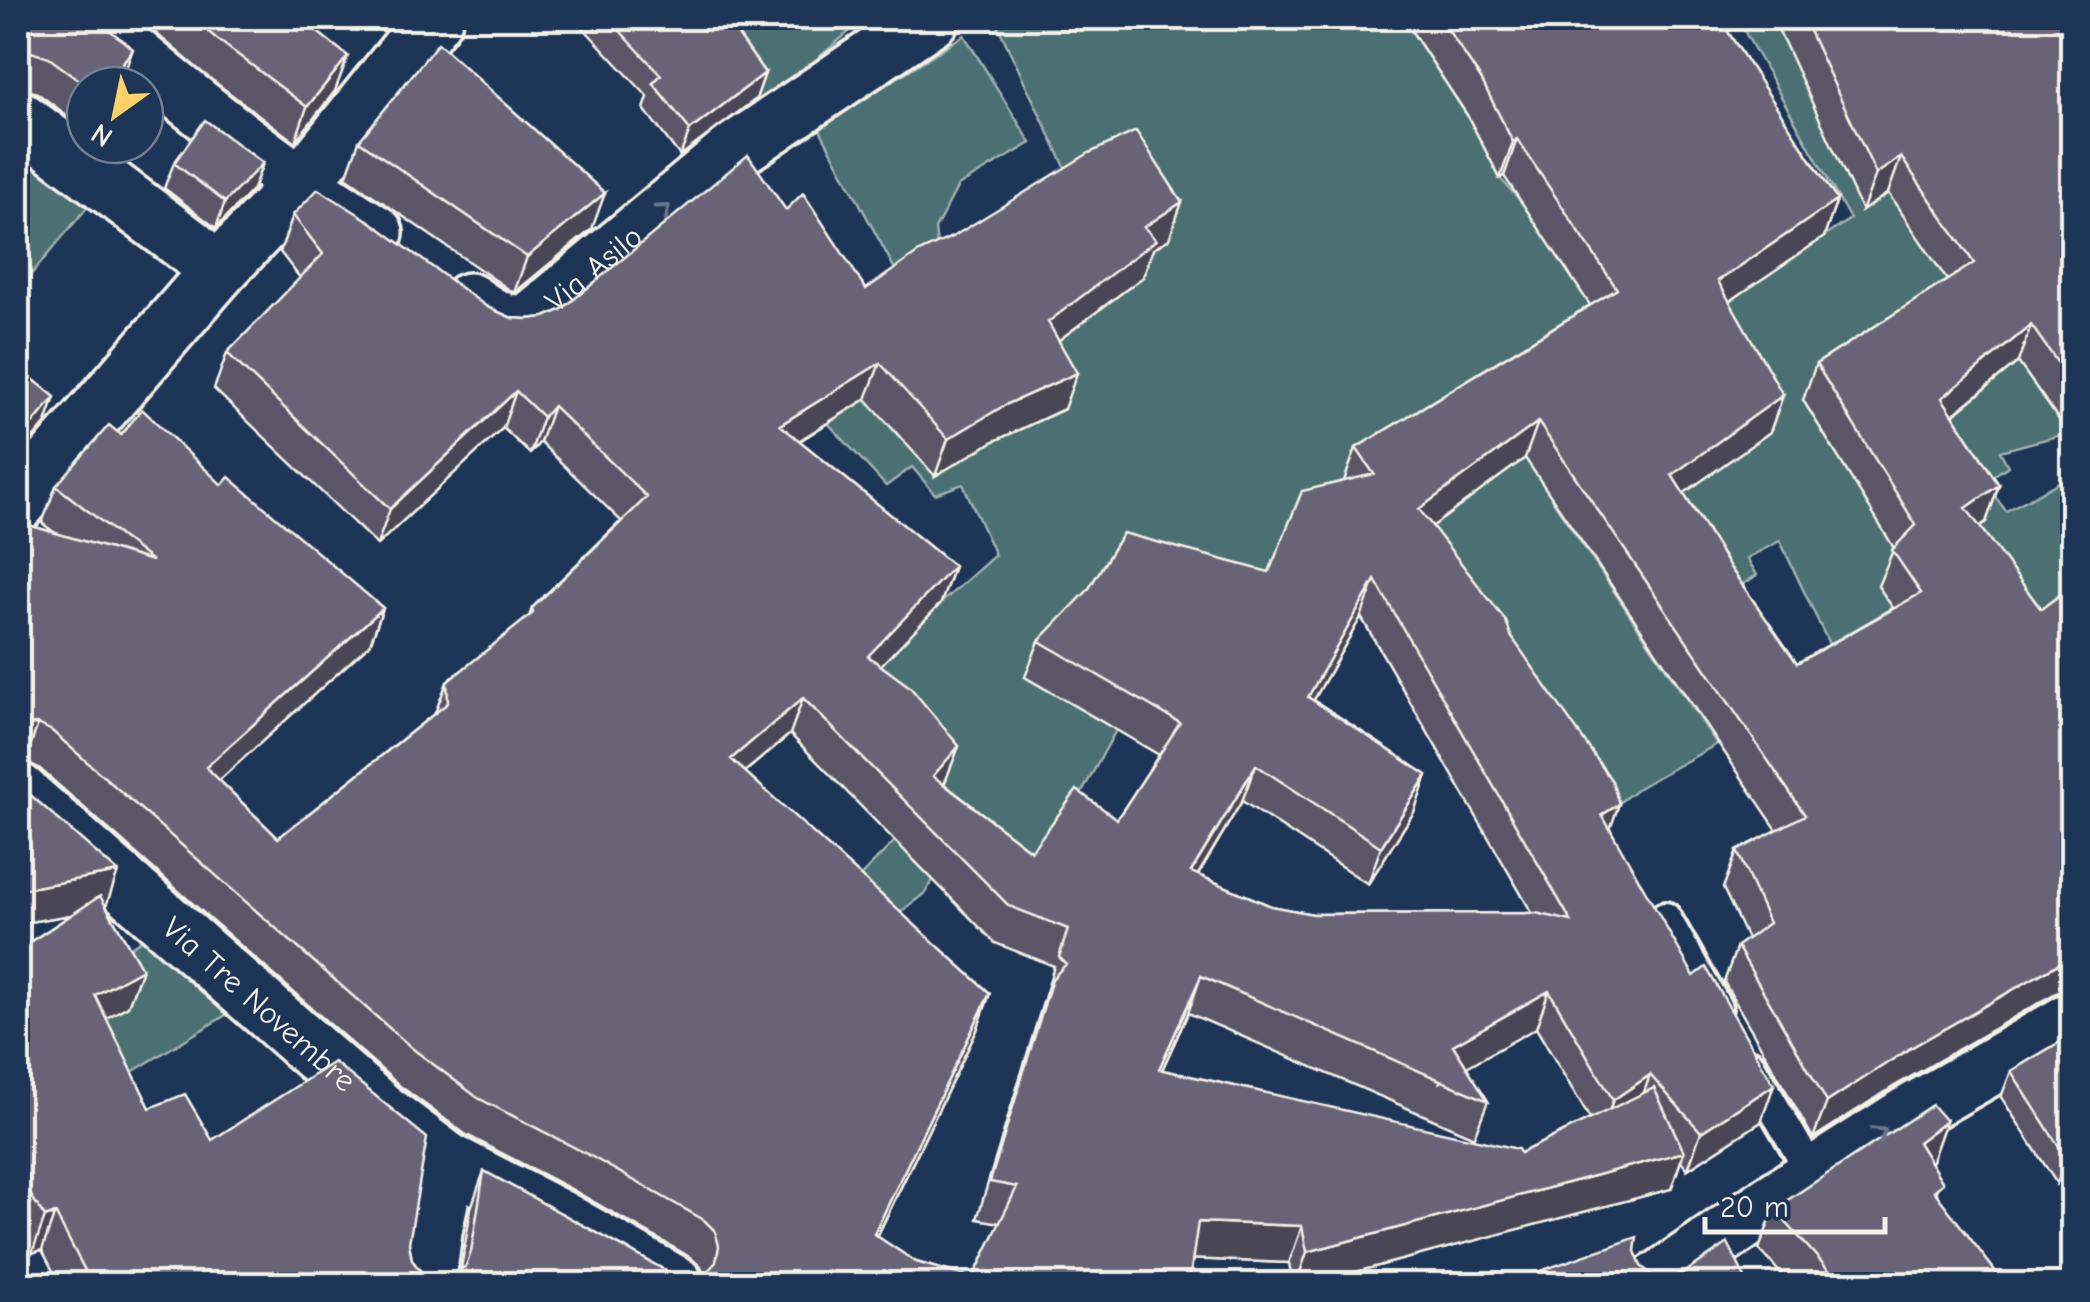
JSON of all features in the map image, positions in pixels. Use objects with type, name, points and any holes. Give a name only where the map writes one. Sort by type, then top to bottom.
[{"type":"street","name":"Via Asilo","points":[[90,18],[185,98],[300,186],[492,318],[510,324],[528,323],[736,150],[930,18]]},
{"type":"street","points":[[18,503],[218,272],[300,186],[434,18]]},
{"type":"street","points":[[18,118],[218,272]]},
{"type":"street","name":"Via Tre Novembre","points":[[18,791],[380,1110],[448,1161],[674,1284]]},
{"type":"street","points":[[1653,1284],[1909,1114],[2072,1020]]},
{"type":"street","points":[[427,1284],[448,1161]]},
{"type":"lane","points":[[1665,918],[1813,1175]]},
{"type":"green space","points":[[695,18],[865,18],[761,107],[726,54]]},
{"type":"green space","points":[[994,18],[1403,18],[1467,115],[1500,178],[1523,204],[1604,325],[1654,363],[1663,425],[1551,498],[1717,744],[1638,788],[1599,818],[1498,673],[1268,578],[1026,678],[1116,730],[1063,827],[1009,881],[957,842],[925,893],[897,915],[835,902],[895,841],[945,782],[829,673],[941,603],[995,555],[963,484],[935,494],[912,467],[886,486],[828,423],[865,400],[935,475],[992,442],[1063,410],[1019,331],[1076,190]]},
{"type":"green space","points":[[1737,18],[1773,18],[2069,433],[2000,451],[2008,466],[1984,482],[2006,511],[2072,475],[2072,613],[2011,623],[1929,434],[1932,318],[1902,561],[1907,629],[1840,667],[1780,541],[1747,558],[1757,575],[1716,602],[1655,505],[1701,481],[1769,432],[1685,283],[1761,279],[1850,219]]},
{"type":"green space","points":[[964,35],[1031,143],[958,186],[935,229],[940,272],[905,288],[819,128]]},
{"type":"green space","points":[[18,136],[96,197],[18,290]]},
{"type":"green space","points":[[153,932],[239,1007],[61,1115],[105,964]]},
{"type":"building","points":[[18,18],[95,18],[133,49],[121,65],[65,65],[65,70],[18,42]]},
{"type":"building","points":[[192,18],[300,18],[348,56],[307,107]]},
{"type":"building","points":[[608,18],[726,18],[765,73],[690,130],[653,83],[661,75]]},
{"type":"building","points":[[1440,18],[1719,18],[1837,200],[1718,281],[1783,395],[1672,475],[1797,663],[1921,593],[1892,550],[1916,525],[1816,364],[1974,263],[1901,157],[1876,174],[1803,18],[2061,18],[2072,41],[2072,186],[2059,193],[2072,212],[2072,383],[2031,325],[1942,398],[1999,485],[1966,508],[2041,609],[2072,586],[2072,956],[1907,1050],[1827,1102],[1737,946],[1769,923],[1737,851],[1805,815],[1538,422],[1419,509],[1506,621],[1511,636],[1612,781],[1619,804],[1602,815],[1694,976],[1706,967],[1774,1085],[1701,1132],[1650,1075],[1613,1100],[1549,991],[1453,1045],[1488,1101],[1201,976],[1159,1069],[1518,1149],[1520,1153],[1654,1088],[1684,1152],[1307,1252],[1302,1226],[1198,1222],[1189,1283],[1185,1284],[572,1284],[553,1276],[549,1284],[92,1284],[55,1213],[45,1217],[18,1176],[18,950],[100,896],[142,969],[95,995],[150,1108],[185,1094],[212,1140],[334,1062],[427,1138],[409,1243],[412,1260],[422,1273],[435,1278],[451,1277],[466,1266],[484,1171],[674,1275],[690,1279],[705,1274],[716,1262],[719,1246],[715,1231],[704,1220],[478,1098],[413,1049],[52,731],[38,724],[18,728],[18,522],[152,561],[56,486],[109,425],[121,435],[142,409],[222,485],[229,477],[383,608],[206,767],[278,838],[448,703],[447,682],[533,613],[532,608],[647,497],[553,406],[543,417],[516,391],[390,509],[227,353],[323,254],[293,215],[318,189],[371,222],[487,307],[512,318],[527,319],[561,310],[748,155],[786,210],[803,193],[866,289],[919,252],[954,236],[1089,153],[1136,131],[1182,202],[1144,227],[1156,240],[1048,322],[1077,373],[1005,405],[948,439],[880,363],[780,425],[954,566],[868,656],[910,687],[959,746],[933,776],[1031,851],[1077,790],[1117,819],[1180,723],[1039,641],[1088,590],[1123,533],[1269,572],[1302,491],[1374,474],[1356,448],[1617,289],[1517,139],[1513,142],[1481,79]],"holes":[[[1375,580],[1571,921],[1536,913],[1313,914],[1271,906],[1191,872],[1256,765],[1381,847],[1427,775],[1308,697]],[[803,698],[1009,906],[1068,929],[1059,957],[1066,964],[1052,979],[990,1182],[1017,1187],[973,1278],[916,1262],[874,1234],[990,993],[731,759]]]},
{"type":"building","points":[[438,43],[605,193],[527,257],[359,141]]},
{"type":"building","points":[[205,120],[263,163],[225,202],[174,163]]},
{"type":"building","points":[[18,367],[55,397],[18,441]]},
{"type":"building","points":[[18,784],[118,872],[18,890]]},
{"type":"building","points":[[2072,1035],[2072,1154],[2066,1158],[2011,1071]]},
{"type":"building","points":[[1932,1105],[1946,1121],[1918,1142],[1943,1183],[1934,1191],[2005,1284],[1841,1284],[1774,1209]]},
{"type":"building","points":[[1637,1237],[1635,1251],[1641,1266],[1652,1275],[1668,1278],[1684,1273],[1728,1243],[1748,1284],[1503,1284]]}]
